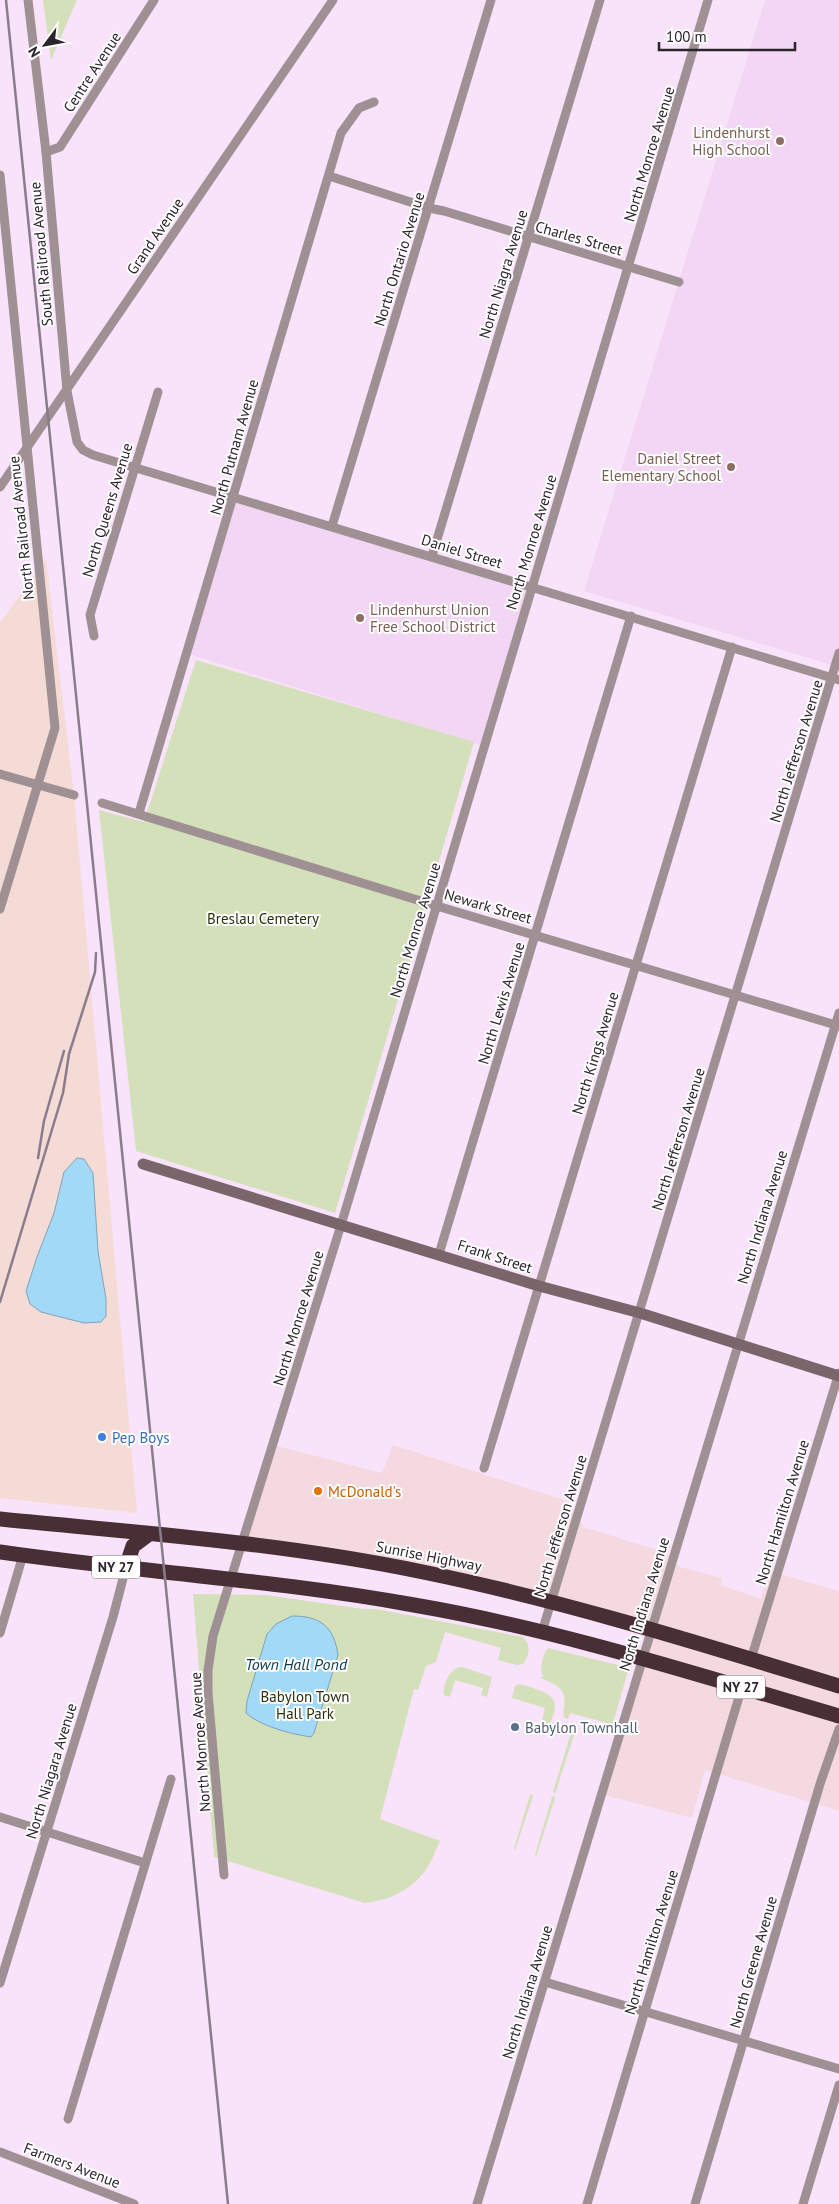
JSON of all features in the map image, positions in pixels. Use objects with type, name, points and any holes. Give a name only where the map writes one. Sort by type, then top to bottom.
[{"type":"highway","name":"Sunrise Highway","points":[[0,1519],[243,1544],[388,1565],[552,1601],[651,1628],[839,1686]]},
{"type":"highway","points":[[126,1568],[133,1546],[149,1534]]},
{"type":"highway","name":"NY 27","points":[[0,1552],[232,1579],[399,1602],[542,1632],[642,1657],[839,1716]]},
{"type":"street","name":"South Railroad Avenue","points":[[28,0],[46,152],[73,430],[79,446],[87,453],[134,467]]},
{"type":"street","name":"Centre Avenue","points":[[46,152],[60,147],[154,0]]},
{"type":"street","name":"Grand Avenue","points":[[0,487],[27,446],[68,391],[333,0]]},
{"type":"street","name":"North Ontario Avenue","points":[[332,526],[491,0]]},
{"type":"street","name":"North Niagra Avenue","points":[[432,556],[600,0]]},
{"type":"street","name":"North Monroe Avenue","points":[[224,1876],[207,1681],[211,1647],[341,1225],[630,266],[708,0]]},
{"type":"street","name":"North Putnam Avenue","points":[[139,814],[341,133],[359,108],[374,102]]},
{"type":"street","name":"North Railroad Avenue","points":[[0,176],[2,224],[27,446],[55,728],[37,785]]},
{"type":"street","name":"Charles Street","points":[[329,176],[428,208],[444,211],[679,282]]},
{"type":"street","name":"North Queens Avenue","points":[[94,636],[90,615],[158,392]]},
{"type":"street","name":"Daniel Street","points":[[134,467],[836,679]]},
{"type":"street","name":"North Lewis Avenue","points":[[439,1254],[631,616]]},
{"type":"street","name":"North Kings Avenue","points":[[484,1468],[732,647]]},
{"type":"street","name":"North Jefferson Avenue","points":[[542,1632],[735,995],[836,679],[839,653]]},
{"type":"street","points":[[0,774],[74,795]]},
{"type":"street","points":[[0,909],[37,785]]},
{"type":"street","name":"Newark Street","points":[[102,803],[436,906],[536,934],[837,1025]]},
{"type":"street","name":"North Indiana Avenue","points":[[477,2204],[642,1657],[837,1025],[839,1013]]},
{"type":"street","name":"Frank Street","points":[[143,1164],[539,1286],[640,1313],[839,1375]]},
{"type":"street","name":"North Hamilton Avenue","points":[[751,1659],[839,1375]]},
{"type":"street","points":[[0,1633],[23,1555]]},
{"type":"street","name":"North Niagara Avenue","points":[[0,1983],[126,1568]]},
{"type":"street","name":"North Hamilton Avenue","points":[[587,2204],[742,1688]]},
{"type":"street","name":"North Greene Avenue","points":[[695,2204],[818,1790],[839,1728]]},
{"type":"street","name":"North Monroe Avenue","points":[[68,2120],[171,1779]]},
{"type":"street","points":[[0,1818],[145,1863]]},
{"type":"street","points":[[545,1982],[839,2069]]},
{"type":"street","points":[[803,2204],[839,2085]]},
{"type":"street","name":"Farmers Avenue","points":[[0,2152],[134,2204]]},
{"type":"shaded area","name":"Daniel Street Elementary School","points":[[765,0],[839,0],[839,667],[584,591]]},
{"type":"shaded area","name":"Lindenhurst Union Free School District","points":[[233,497],[532,587],[484,746],[188,654]]},
{"type":"shaded area","points":[[46,559],[74,795],[137,1513],[0,1498],[0,623]]},
{"type":"shaded area","points":[[273,1445],[382,1473],[393,1445],[567,1501],[584,1527],[664,1552],[680,1567],[722,1578],[721,1585],[761,1599],[770,1571],[839,1591],[839,1811],[705,1770],[692,1818],[601,1794],[651,1629],[552,1601],[243,1544]]},
{"type":"green space","points":[[43,0],[77,0],[51,60]]},
{"type":"green space","name":"Breslau Cemetery","points":[[196,660],[474,742],[335,1213],[136,1151],[99,810],[144,822]]},
{"type":"green space","name":"Babylon Town Hall Park","points":[[193,1594],[266,1595],[363,1609],[376,1609],[523,1637],[526,1640],[529,1650],[527,1657],[523,1664],[517,1665],[498,1660],[501,1648],[445,1632],[436,1662],[426,1666],[418,1690],[414,1689],[380,1819],[440,1841],[424,1872],[410,1886],[394,1896],[365,1903],[214,1857]]},
{"type":"green space","points":[[548,1648],[626,1667],[628,1671],[611,1730],[607,1732],[607,1723],[570,1713],[568,1719],[564,1718],[563,1693],[556,1685],[541,1678],[543,1676],[541,1670],[542,1662]]},
{"type":"green space","points":[[462,1667],[492,1677],[487,1697],[481,1695],[483,1688],[455,1680],[450,1697],[444,1695],[448,1677],[454,1670]]},
{"type":"green space","points":[[520,1684],[544,1692],[554,1701],[554,1715],[549,1725],[541,1724],[545,1708],[512,1698],[515,1686]]},
{"type":"green space","points":[[571,1733],[574,1735],[555,1794],[553,1792]]},
{"type":"green space","points":[[532,1794],[533,1796],[515,1850],[530,1795]]},
{"type":"green space","points":[[554,1796],[555,1798],[536,1857],[552,1797]]},
{"type":"water","points":[[77,1158],[84,1159],[93,1173],[98,1251],[106,1299],[106,1316],[101,1322],[84,1323],[41,1312],[30,1304],[26,1291],[54,1213],[64,1172]]},
{"type":"water","name":"Town Hall Pond","points":[[292,1616],[310,1618],[324,1625],[333,1637],[338,1655],[314,1733],[311,1737],[267,1726],[246,1713],[247,1701],[267,1634],[276,1624]]},
{"type":"railway","points":[[6,0],[228,2204]]},
{"type":"railway","points":[[0,1302],[63,1093],[69,1054],[95,972],[96,953]]},
{"type":"railway","points":[[38,1158],[44,1121],[64,1051]]},
{"type":"place","name":"Lindenhurst High School","points":[[780,141]]},
{"type":"place","name":"Daniel Street Elementary School","points":[[731,467]]},
{"type":"place","name":"Lindenhurst Union Free School District","points":[[360,618]]},
{"type":"place","name":"Pep Boys","points":[[102,1437]]},
{"type":"place","name":"McDonald's","points":[[318,1491]]},
{"type":"place","name":"Babylon Townhall","points":[[515,1727]]}]
